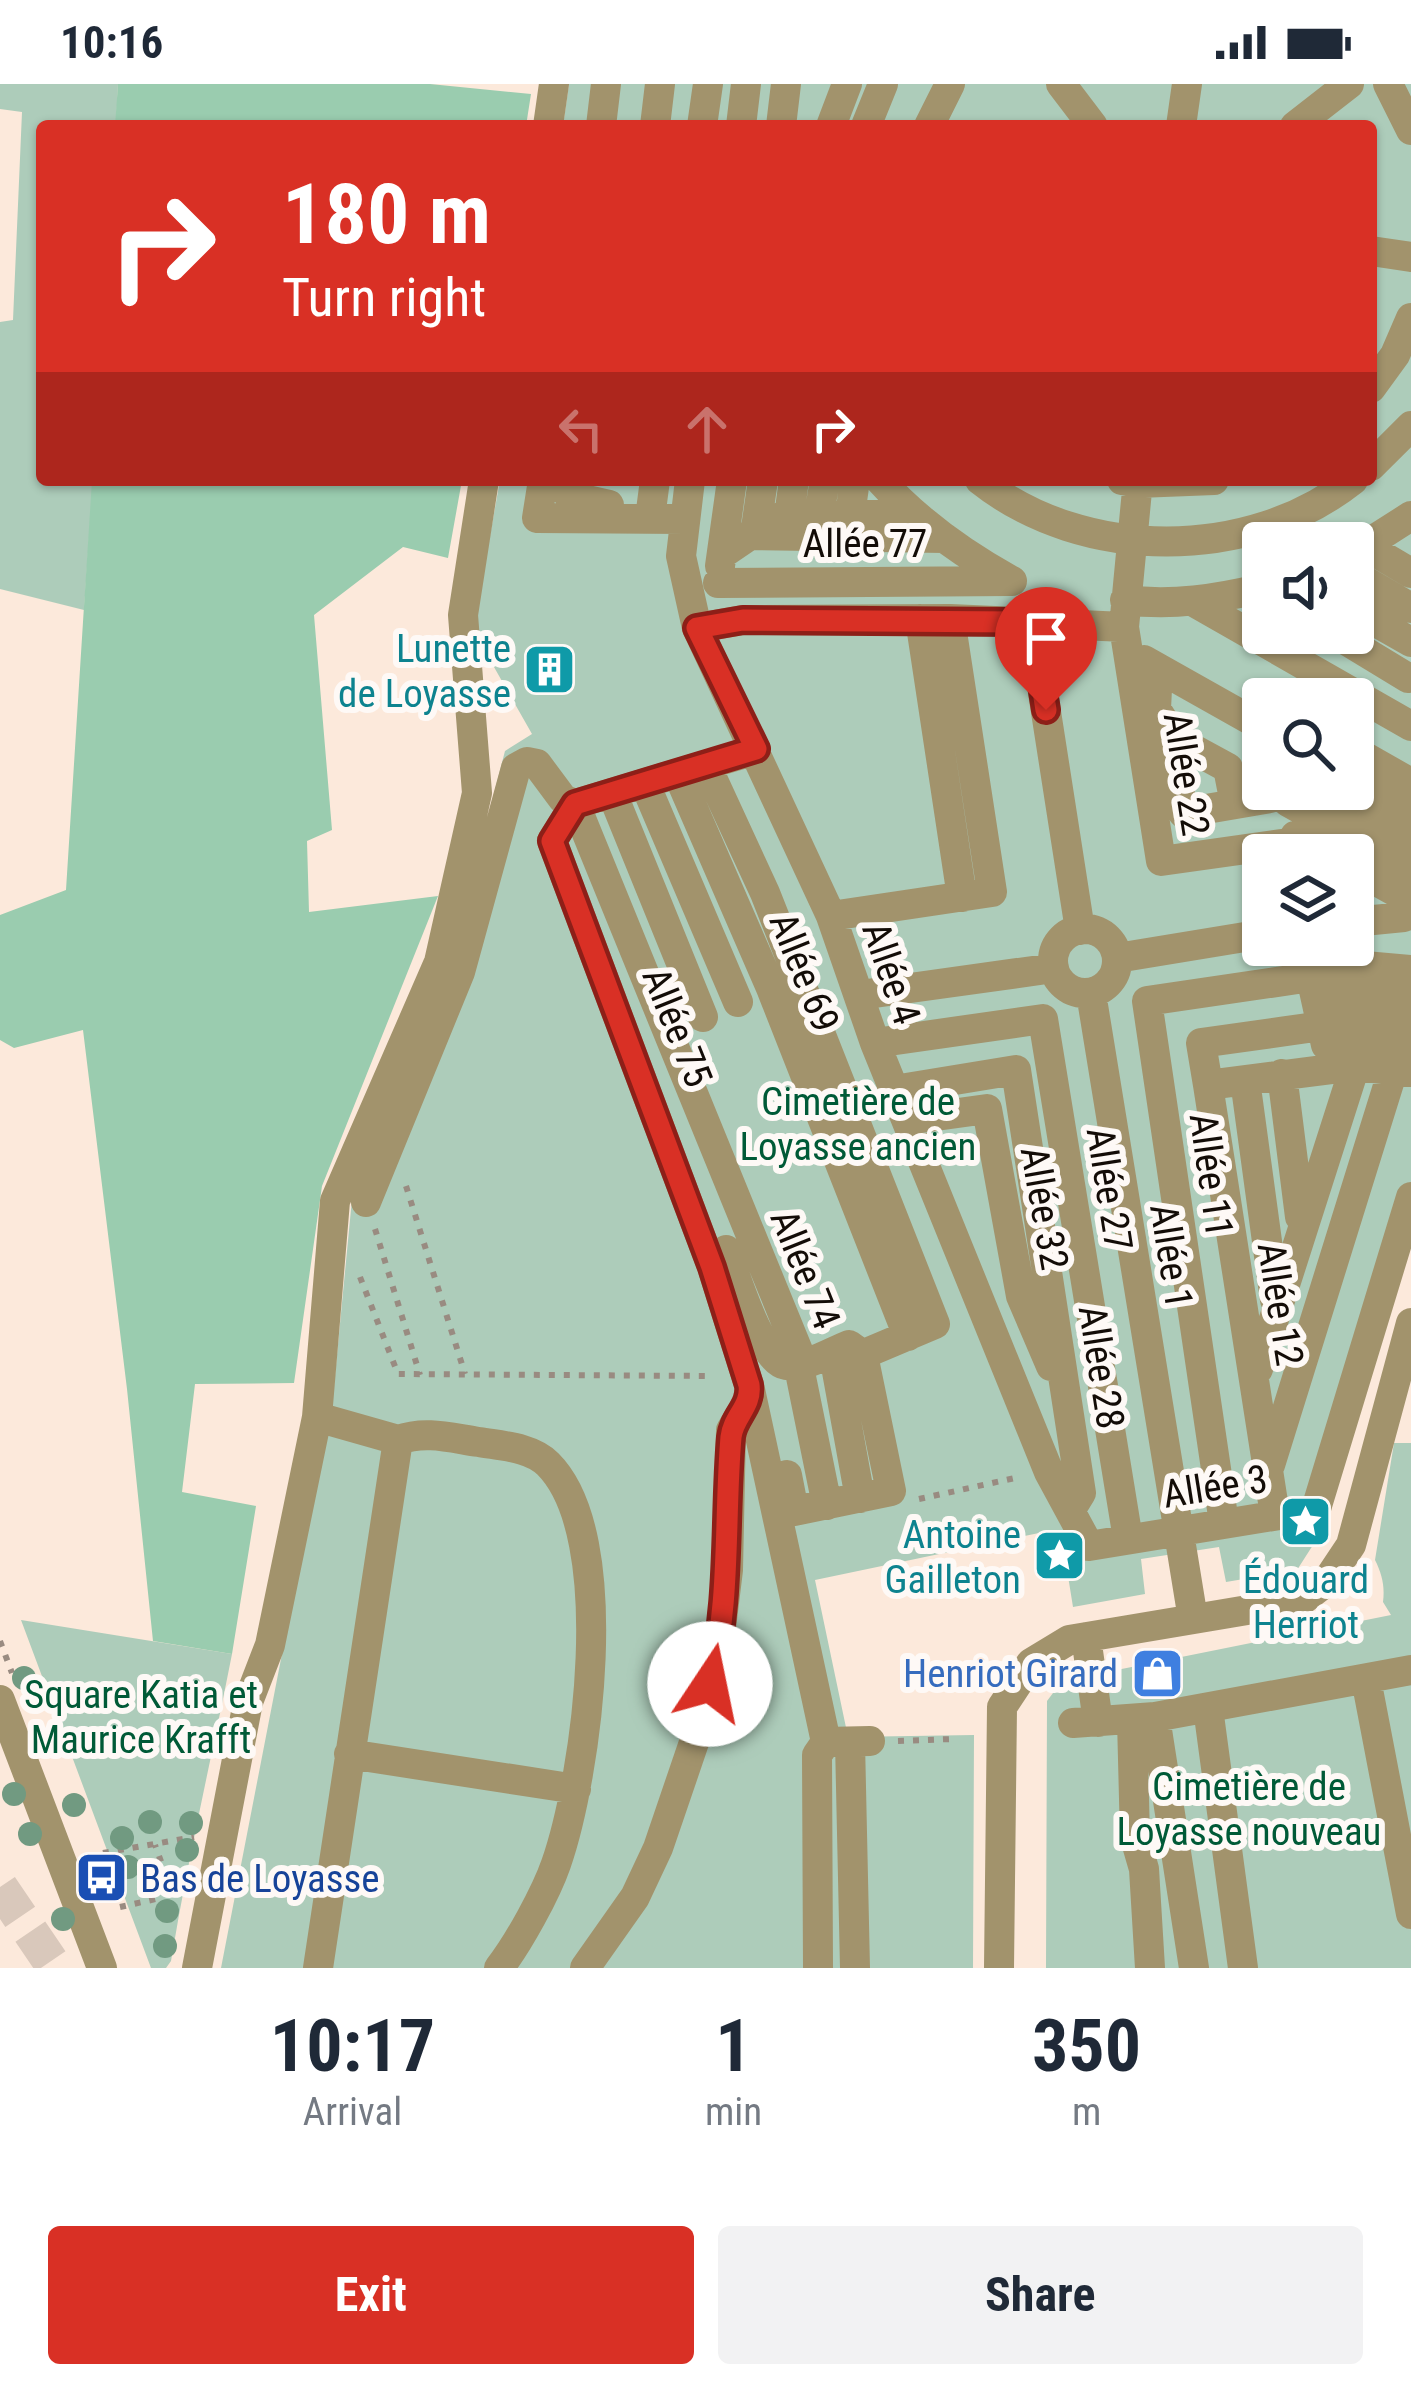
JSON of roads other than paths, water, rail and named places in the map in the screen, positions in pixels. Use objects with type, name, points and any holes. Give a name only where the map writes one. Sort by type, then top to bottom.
[{"type":"street","points":[[549,120],[554,84]]},
{"type":"street","points":[[602,120],[607,84]]},
{"type":"street","points":[[656,120],[660,84]]},
{"type":"street","points":[[687,120],[691,84]]},
{"type":"street","points":[[703,120],[708,84]]},
{"type":"street","points":[[742,120],[746,84]]},
{"type":"street","points":[[782,120],[786,84]]},
{"type":"street","points":[[832,120],[847,84]]},
{"type":"street","points":[[868,120],[883,84]]},
{"type":"street","points":[[932,120],[950,84]]},
{"type":"street","points":[[1060,84],[1088,120]]},
{"type":"street","points":[[1182,120],[1186,84]]},
{"type":"street","points":[[1303,120],[1349,84]]},
{"type":"street","points":[[1388,84],[1411,130]]},
{"type":"street","points":[[1377,252],[1411,257]]},
{"type":"street","points":[[1377,380],[1395,355],[1411,318]]},
{"type":"street","points":[[1377,460],[1411,426]]},
{"type":"street","points":[[197,1968],[248,1702],[275,1626],[317,1417],[335,1201],[439,962],[478,793],[463,615],[483,486]]},
{"type":"street","points":[[542,486],[537,518],[626,501]]},
{"type":"street","points":[[570,486],[568,496],[626,501],[685,519]]},
{"type":"street","points":[[689,486],[681,556],[712,573],[979,562]]},
{"type":"street","points":[[712,573],[731,486]]},
{"type":"street","points":[[768,486],[797,523],[944,538]]},
{"type":"street","points":[[794,486],[797,523]]},
{"type":"street","points":[[797,523],[821,486]]},
{"type":"street","points":[[712,573],[797,523],[847,486]]},
{"type":"street","points":[[886,486],[914,514],[979,562]]},
{"type":"street","points":[[990,486],[1034,513],[1082,530],[1132,540],[1221,537],[1306,509],[1343,486]]},
{"type":"street","points":[[1133,486],[1126,626],[1158,668],[1242,715]]},
{"type":"street","points":[[797,523],[914,514]]},
{"type":"street","points":[[1374,548],[1406,527]]},
{"type":"street","name":"Allée 77","points":[[712,573],[1012,581],[979,562]]},
{"type":"street","points":[[1374,563],[1411,573]]},
{"type":"street","name":"Allée 4","points":[[712,573],[697,628],[830,916],[874,1042],[1049,1472],[1089,1546]]},
{"type":"street","points":[[1374,573],[1411,608]]},
{"type":"street","points":[[697,628],[743,620],[935,619],[1126,626],[1160,604],[1242,593]]},
{"type":"street","points":[[1194,602],[1398,718],[1410,676],[1371,654]]},
{"type":"street","points":[[830,916],[962,897],[935,619]]},
{"type":"street","points":[[1374,621],[1411,642]]},
{"type":"street","points":[[1032,622],[1080,929]]},
{"type":"street","name":"Allée 22","points":[[1126,626],[1161,861],[1242,851]]},
{"type":"street","points":[[1158,668],[1156,709],[1171,737],[1184,814],[1242,802]]},
{"type":"street","points":[[1171,737],[1206,755],[1224,806]]},
{"type":"street","points":[[366,1202],[460,971],[516,768],[527,762],[537,764],[563,799],[575,804],[756,749]]},
{"type":"street","points":[[1374,763],[1411,783]]},
{"type":"street","points":[[692,769],[765,893],[784,983],[921,1330],[849,1360]]},
{"type":"street","points":[[645,784],[738,1002]]},
{"type":"street","points":[[1374,791],[1411,812]]},
{"type":"street","points":[[612,794],[703,1017]]},
{"type":"street","points":[[575,804],[552,841],[646,1041]]},
{"type":"street","points":[[575,804],[712,1267],[753,1385],[794,1511],[891,1491],[849,1360],[849,1345],[802,1370],[753,1385],[731,1430],[728,1570],[718,1652],[703,1716],[658,1848],[635,1897],[585,1968]]},
{"type":"street","points":[[1301,810],[1411,871]]},
{"type":"street","points":[[1356,810],[1411,841]]},
{"type":"street","points":[[1374,887],[1405,914]]},
{"type":"street","points":[[1374,904],[1405,914]]},
{"type":"street","points":[[1374,919],[1405,914]]},
{"type":"street","points":[[1080,929],[1108,939],[1117,958],[1108,984],[1091,993],[1063,985],[1054,968],[1056,947],[1080,929]]},
{"type":"street","points":[[1117,958],[1242,937]]},
{"type":"street","points":[[1374,949],[1411,953]]},
{"type":"street","points":[[1254,1383],[1326,1153],[1331,1024],[1311,966]]},
{"type":"street","points":[[860,995],[1054,968]]},
{"type":"street","points":[[1411,970],[1331,1024],[1282,1074],[1208,1085],[1201,1043],[1331,1024],[1411,1022]]},
{"type":"street","points":[[646,1041],[784,983]]},
{"type":"street","name":"Allée 1","points":[[1091,993],[1192,1619]]},
{"type":"street","points":[[1331,1024],[1411,996]]},
{"type":"street","name":"Allée 11","points":[[1224,1523],[1148,1001],[1331,1024]]},
{"type":"street","name":"Allée 27","points":[[874,1042],[1043,1019],[1128,1539]]},
{"type":"street","points":[[1269,1471],[1405,1063],[1331,1024]]},
{"type":"street","name":"Allée 75","points":[[646,1041],[765,1347],[777,1362],[802,1370]]},
{"type":"street","name":"Allée 28","points":[[894,1090],[1016,1070],[1082,1493],[1070,1511]]},
{"type":"street","points":[[1282,1074],[1302,1231]]},
{"type":"street","points":[[1245,1080],[1276,1305]]},
{"type":"street","name":"Allée 12","points":[[1208,1085],[1275,1515]]},
{"type":"street","name":"Allée 32","points":[[907,1120],[988,1109],[1021,1296],[1066,1393]]},
{"type":"street","name":"Allée 3","points":[[1089,1546],[1316,1509],[1411,1197]]},
{"type":"street","points":[[999,1968],[1002,1707],[1031,1663],[1069,1640],[1301,1601],[1327,1581],[1351,1545],[1411,1323]]},
{"type":"street","points":[[802,1370],[827,1505]]},
{"type":"street","points":[[753,1385],[849,1742],[855,1968]]},
{"type":"street","points":[[317,1417],[398,1439],[418,1433],[519,1449],[544,1460],[560,1478],[579,1530],[594,1631],[576,1789],[556,1867],[499,1968]]},
{"type":"street","points":[[318,1968],[398,1439]]},
{"type":"street","points":[[1086,1637],[1086,1723],[1208,1708],[1411,1670]]},
{"type":"street","points":[[1366,1679],[1411,1914]]},
{"type":"street","points":[[0,1700],[102,1968]]},
{"type":"street","points":[[1208,1708],[1243,1968]]},
{"type":"street","points":[[1144,1718],[1135,1838],[1144,1869],[1150,1968]]},
{"type":"street","points":[[1144,1718],[1194,1968]]},
{"type":"street","points":[[818,1968],[817,1755],[849,1742]]},
{"type":"street","points":[[349,1754],[576,1789]]},
{"type":"tunnel","points":[[0,1887],[55,1968]]},
{"type":"place","name":"Lunette de Loyasse","points":[[550,670]]},
{"type":"place","name":"Édouard Herriot","points":[[1306,1522]]},
{"type":"place","name":"Antoine Gailleton","points":[[1060,1556]]},
{"type":"place","name":"Henriot Girard","points":[[1157,1673]]},
{"type":"place","name":"Bas de Loyasse","points":[[101,1878]]},
{"type":"park label","name":"Cimetière de Loyasse ancien","points":[[858,1124]]},
{"type":"park label","name":"Square Katia et Maurice Krafft","points":[[141,1716]]},
{"type":"park label","name":"Cimetière de Loyasse nouveau","points":[[1249,1808]]}]
